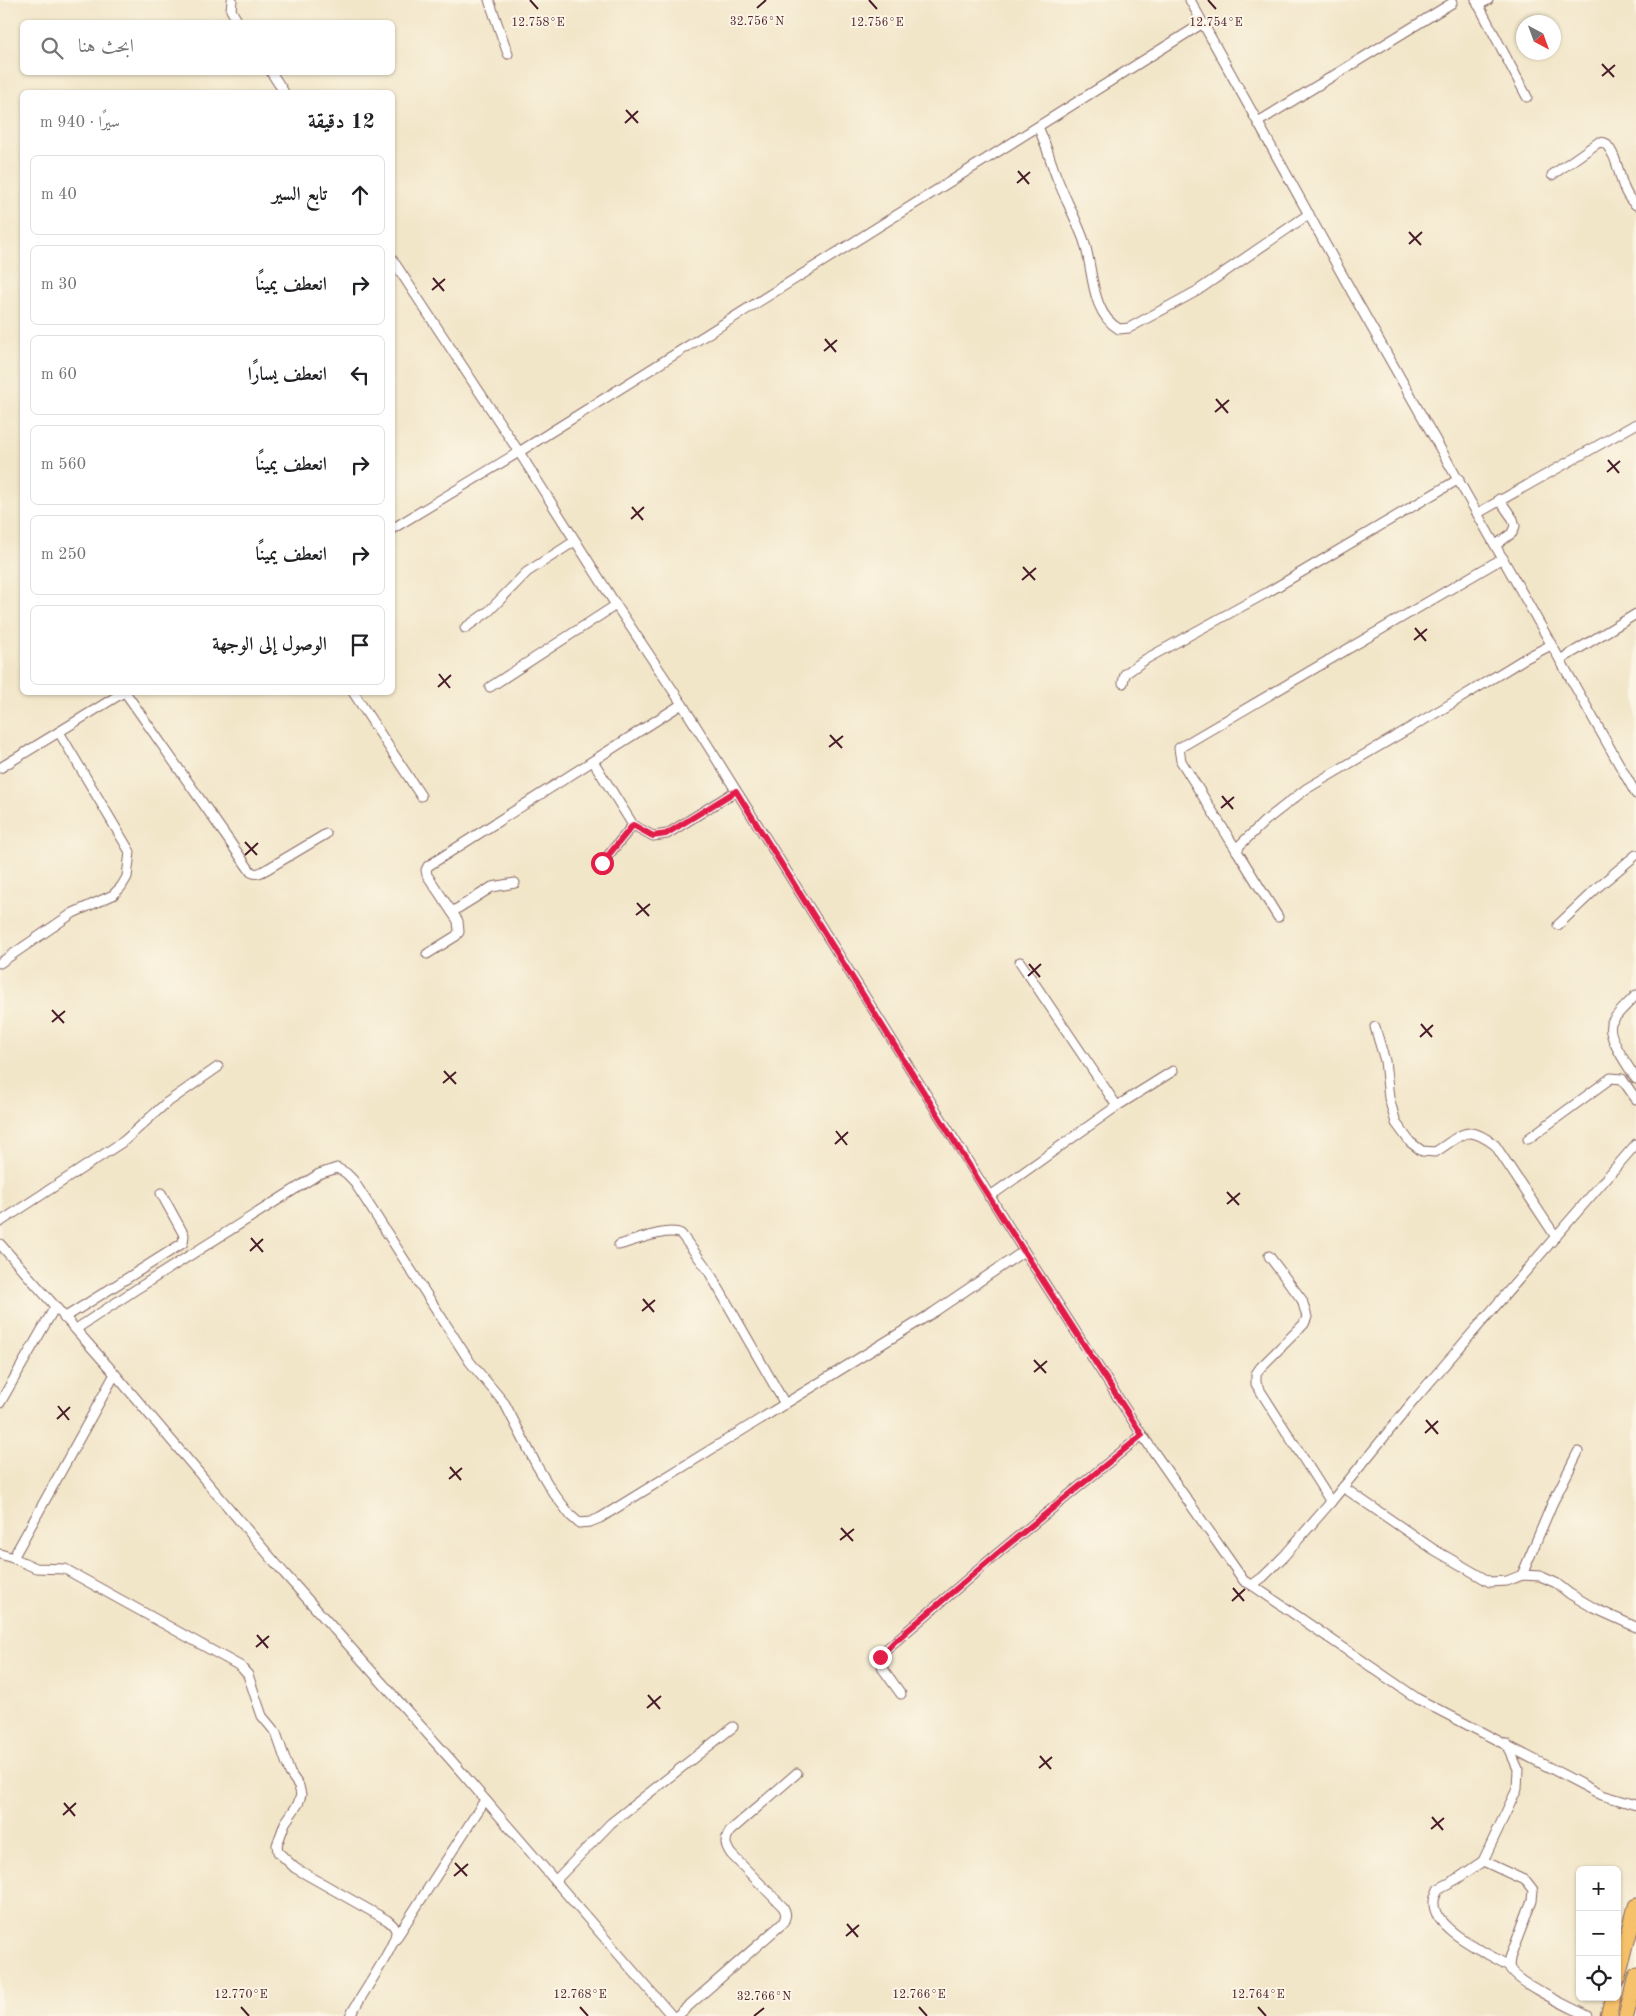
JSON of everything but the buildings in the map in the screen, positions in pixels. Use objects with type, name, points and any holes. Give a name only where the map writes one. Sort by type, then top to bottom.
[{"type":"highway","points":[[1621,1964],[1636,1906]]},
{"type":"highway","points":[[1626,2016],[1636,1976]]},
{"type":"highway","points":[[1608,2016],[1612,2001]]},
{"type":"street","points":[[232,0],[231,10],[237,20]]},
{"type":"street","points":[[489,0],[508,54]]},
{"type":"street","points":[[1190,0],[1359,305],[1636,794]]},
{"type":"street","points":[[1488,0],[1477,2],[1527,97]]},
{"type":"street","points":[[1258,122],[1452,3]]},
{"type":"street","points":[[395,527],[519,452],[1203,23]]},
{"type":"street","points":[[273,75],[283,90]]},
{"type":"street","points":[[1038,127],[1046,143],[1061,188],[1083,238],[1097,297],[1108,319],[1119,329],[1128,328],[1197,291],[1309,214]]},
{"type":"street","points":[[1552,175],[1599,142],[1605,143],[1614,154],[1628,198],[1636,205]]},
{"type":"street","points":[[395,263],[682,704],[989,1197],[1142,1435],[1244,1581],[1418,1698],[1602,1795],[1636,1805]]},
{"type":"street","points":[[1478,513],[1499,499],[1636,424]]},
{"type":"street","points":[[1123,683],[1124,674],[1146,658],[1268,592],[1458,479]]},
{"type":"street","points":[[1496,545],[1512,532],[1515,526],[1513,519],[1499,499]]},
{"type":"street","points":[[465,628],[489,611],[527,572],[575,541]]},
{"type":"street","points":[[1278,917],[1181,761],[1180,748],[1503,558]]},
{"type":"street","points":[[490,688],[616,605]]},
{"type":"street","points":[[1560,660],[1636,614]]},
{"type":"street","points":[[1237,851],[1240,845],[1264,821],[1306,788],[1524,659],[1551,645]]},
{"type":"street","points":[[0,768],[119,695]]},
{"type":"street","points":[[126,695],[251,872],[255,874],[264,871],[326,834]]},
{"type":"street","points":[[354,695],[421,796]]},
{"type":"street","points":[[427,954],[456,936],[459,932],[458,921],[427,875],[426,870],[428,866],[682,704]]},
{"type":"street","points":[[0,963],[73,914],[113,895],[127,877],[130,852],[59,732]]},
{"type":"street","points":[[593,761],[633,825],[653,836],[666,834],[736,791]]},
{"type":"street","points":[[602,863],[633,825]]},
{"type":"street","points":[[1558,925],[1584,899],[1636,855]]},
{"type":"street","points":[[452,912],[492,887],[515,883]]},
{"type":"street","points":[[1020,962],[1117,1106]]},
{"type":"street","points":[[1636,995],[1611,1022],[1609,1029],[1611,1037],[1636,1078]]},
{"type":"street","points":[[1376,1027],[1385,1061],[1388,1098],[1396,1123],[1410,1142],[1422,1151],[1435,1152],[1459,1134],[1472,1133],[1482,1135],[1495,1145],[1556,1237]]},
{"type":"street","points":[[0,1222],[124,1141],[165,1104],[218,1067]]},
{"type":"street","points":[[989,1197],[1117,1106],[1173,1071]]},
{"type":"street","points":[[1528,1139],[1611,1078],[1622,1079],[1636,1099]]},
{"type":"street","points":[[1252,1586],[1284,1556],[1331,1502],[1415,1399],[1636,1144]]},
{"type":"street","points":[[76,1330],[135,1290],[319,1174],[337,1168],[353,1180],[470,1362],[505,1404],[552,1491],[571,1516],[579,1523],[590,1522],[600,1518],[934,1312],[1024,1251]]},
{"type":"street","points":[[64,1318],[183,1242],[184,1234],[161,1193]]},
{"type":"street","points":[[619,1245],[664,1232],[675,1231],[681,1234],[708,1270],[785,1404]]},
{"type":"street","points":[[0,1244],[115,1374],[284,1573],[485,1800],[672,2016]]},
{"type":"street","points":[[1269,1256],[1302,1300],[1307,1317],[1304,1324],[1260,1368],[1256,1374],[1256,1384],[1331,1502]]},
{"type":"street","points":[[0,1403],[55,1307]]},
{"type":"street","points":[[13,1558],[115,1374]]},
{"type":"street","points":[[901,1694],[883,1669],[880,1657],[883,1652],[998,1553],[1142,1435]]},
{"type":"street","points":[[1522,1575],[1552,1504],[1578,1452]]},
{"type":"street","points":[[1343,1487],[1432,1549],[1490,1582],[1507,1582],[1522,1575],[1540,1576],[1594,1608],[1636,1627]]},
{"type":"street","points":[[0,1554],[36,1568],[65,1568],[240,1666],[248,1675],[262,1716],[276,1733],[290,1773],[299,1786],[301,1795],[298,1804],[285,1823],[277,1845],[278,1852],[295,1868],[394,1926],[396,1932],[391,1946]]},
{"type":"street","points":[[555,1881],[587,1850],[611,1822],[733,1727]]},
{"type":"street","points":[[1507,1744],[1518,1769],[1517,1789],[1483,1861],[1457,1879],[1438,1889],[1433,1903],[1437,1916],[1448,1929],[1509,1966],[1512,1972],[1536,1990],[1588,2016]]},
{"type":"street","points":[[676,2016],[783,1923],[786,1918],[783,1907],[731,1854],[725,1845],[730,1831],[797,1773]]},
{"type":"street","points":[[350,2016],[391,1946],[485,1800]]},
{"type":"street","points":[[1483,1861],[1526,1881],[1533,1890],[1532,1900],[1510,1958],[1509,1966]]},
{"type":"route","points":[[602,863],[633,825],[653,836],[666,834],[736,791],[989,1197],[1142,1435],[998,1553],[893,1643],[880,1657]]}]
